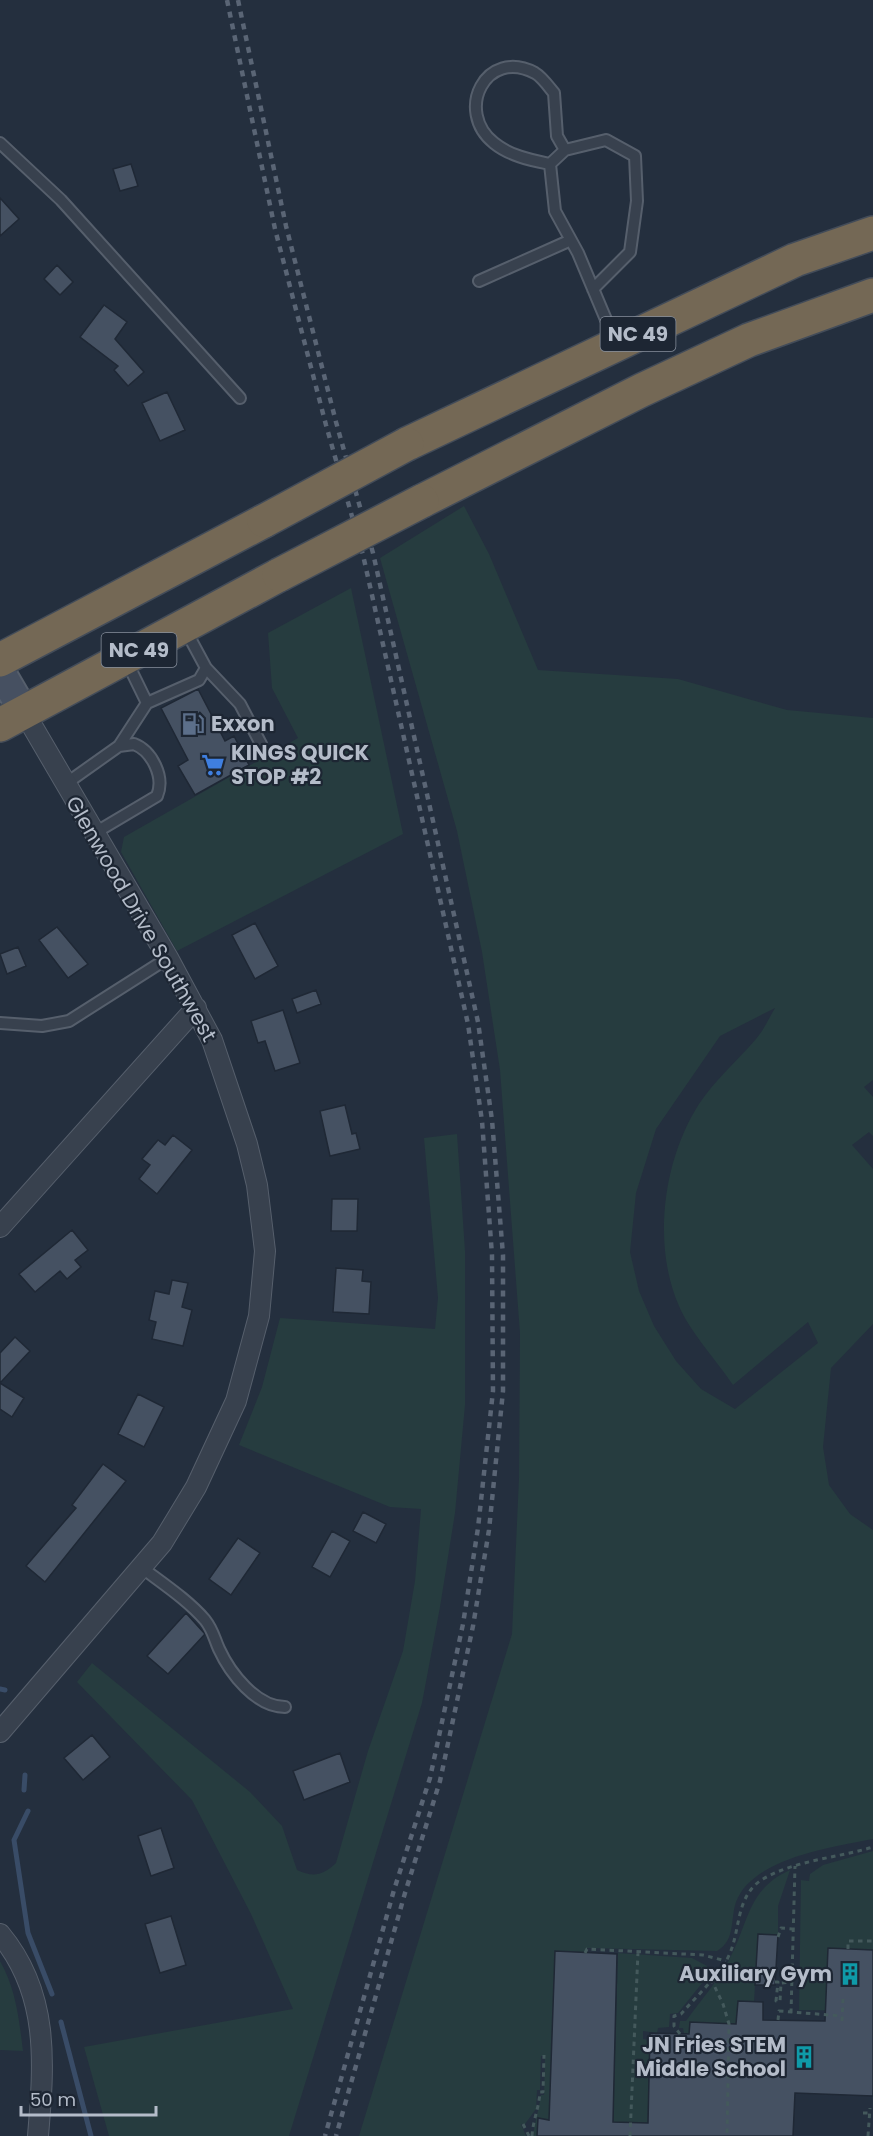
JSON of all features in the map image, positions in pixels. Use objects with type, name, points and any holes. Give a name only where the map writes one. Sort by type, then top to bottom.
[{"type":"highway","name":"NC 49","points":[[0,660],[407,444],[795,260],[873,233]]},
{"type":"highway","name":"NC 49","points":[[12,718],[279,575],[642,390],[748,340],[873,295]]},
{"type":"street","points":[[0,671],[12,718]]},
{"type":"street","name":"Glenwood Drive Southwest","points":[[0,1732],[162,1543],[212,1457],[236,1401],[259,1317],[265,1251],[257,1185],[231,1091],[212,1040],[168,958],[64,785],[12,718]]},
{"type":"street","points":[[0,1227],[196,1008]]},
{"type":"street","points":[[0,1934],[26,1971],[35,1999],[42,2046],[38,2136]]},
{"type":"lane","points":[[550,164],[523,159],[493,142],[482,128],[474,102],[481,84],[491,72],[515,67],[536,73],[554,93],[556,136],[565,150]]},
{"type":"lane","points":[[550,164],[565,150],[606,140],[635,156],[637,201],[630,252],[593,289]]},
{"type":"lane","points":[[0,143],[61,201],[240,398]]},
{"type":"lane","points":[[550,164],[555,211],[571,240],[616,344]]},
{"type":"lane","points":[[479,281],[571,240]]},
{"type":"lane","points":[[184,626],[206,668],[240,704],[261,744]]},
{"type":"lane","points":[[125,657],[147,703]]},
{"type":"lane","points":[[64,785],[119,746],[147,703],[199,680],[206,668]]},
{"type":"lane","points":[[93,834],[151,802],[159,791],[158,774],[149,755],[134,744],[119,746]]},
{"type":"lane","points":[[0,1023],[42,1026],[69,1020],[168,958]]},
{"type":"lane","points":[[141,1567],[203,1618],[214,1632],[227,1662],[246,1686],[261,1700],[276,1707],[285,1707]]},
{"type":"path","points":[[680,2034],[674,2026],[674,2016],[681,2014],[726,1961],[734,1945],[739,1914],[751,1889],[761,1880],[795,1866],[873,1847]]},
{"type":"path","points":[[791,2013],[795,1866]]},
{"type":"path","points":[[778,1937],[781,1928],[792,1929]]},
{"type":"path","points":[[848,1949],[848,1941],[873,1941]]},
{"type":"path","points":[[585,1953],[587,1949],[703,1955],[726,1961]]},
{"type":"path","points":[[630,2136],[638,1952]]},
{"type":"path","points":[[711,1980],[723,2004],[729,2024],[728,2136]]},
{"type":"path","points":[[776,1983],[776,2001],[780,2001],[781,1983],[791,1982]]},
{"type":"path","points":[[842,2021],[843,1999]]},
{"type":"path","points":[[778,2020],[779,2012],[842,2016]]},
{"type":"path","points":[[530,2136],[533,2116],[538,2110],[540,2092],[543,2092],[544,2055]]},
{"type":"path","points":[[868,2136],[871,2126],[870,2108]]},
{"type":"path","points":[[863,2113],[870,2113]]},
{"type":"path","points":[[523,2124],[530,2136]]},
{"type":"green space","points":[[464,506],[489,554],[538,670],[678,679],[787,710],[873,718],[873,1080],[864,1087],[873,1097],[873,1136],[869,1132],[852,1145],[873,1169],[873,1324],[831,1368],[823,1447],[829,1485],[850,1514],[873,1530],[873,1839],[796,1857],[759,1875],[745,1887],[736,1902],[730,1935],[717,1951],[587,1948],[585,1953],[555,1952],[549,2119],[538,2119],[537,2136],[533,2136],[541,2095],[544,2095],[545,2056],[541,2056],[540,2090],[537,2090],[536,2109],[525,2124],[521,2124],[526,2136],[359,2136],[512,1634],[519,1478],[520,1333],[500,1070],[482,952],[457,831],[380,558]],"holes":[[[775,1008],[759,1035],[699,1104],[677,1151],[665,1203],[666,1257],[679,1306],[697,1336],[733,1385],[808,1322],[818,1343],[735,1409],[701,1389],[676,1361],[654,1326],[639,1291],[630,1252],[636,1193],[656,1129],[720,1036]]]},
{"type":"green space","points":[[351,588],[403,834],[177,951],[121,852],[124,837],[298,738],[272,688],[268,633]]},
{"type":"green space","points":[[457,1134],[465,1251],[465,1405],[455,1513],[440,1607],[422,1703],[289,2136],[109,2136],[84,2047],[293,2009],[251,1914],[192,1800],[77,1682],[92,1663],[250,1792],[282,1826],[297,1870],[308,1874],[318,1874],[336,1863],[368,1751],[403,1651],[415,1581],[421,1509],[390,1507],[239,1445],[262,1387],[280,1318],[435,1329],[438,1298],[424,1138]]},
{"type":"green space","points":[[873,1851],[873,2011],[799,2010],[801,1880],[809,1881],[810,1874],[823,1865]]},
{"type":"green space","points":[[790,1870],[778,1906],[778,1935],[758,1934],[754,2002],[738,2001],[735,2136],[689,2033],[684,2033],[683,2028],[679,2028],[680,2021],[686,2021],[725,1968],[757,1897],[776,1878]]},
{"type":"green space","points":[[618,1953],[692,1958],[707,1966],[707,1977],[678,2013],[670,2014],[669,2027],[658,2028],[657,2033],[643,2031],[643,2039],[650,2040],[647,2136],[613,2122]]},
{"type":"green space","points":[[0,1961],[13,1993],[23,2051],[0,2050]]},
{"type":"building","points":[[131,164],[138,186],[120,191],[113,169]]},
{"type":"building","points":[[0,198],[19,219],[0,236]]},
{"type":"building","points":[[57,265],[73,282],[60,295],[44,279]]},
{"type":"building","points":[[104,305],[127,322],[115,339],[144,372],[128,386],[114,370],[118,366],[80,337]]},
{"type":"building","points":[[167,392],[185,430],[160,441],[142,403]]},
{"type":"building","points":[[198,689],[225,741],[234,736],[249,765],[195,795],[178,766],[188,760],[161,708]]},
{"type":"building","points":[[255,923],[278,966],[255,979],[232,935]]},
{"type":"building","points":[[57,927],[88,964],[68,978],[39,940]]},
{"type":"building","points":[[18,947],[26,966],[7,974],[0,954]]},
{"type":"building","points":[[316,990],[321,1004],[297,1013],[292,999]]},
{"type":"building","points":[[283,1010],[300,1063],[275,1071],[265,1041],[258,1043],[251,1021]]},
{"type":"building","points":[[345,1105],[352,1134],[356,1133],[360,1149],[330,1156],[320,1111]]},
{"type":"building","points":[[173,1135],[192,1150],[157,1194],[139,1179],[150,1165],[142,1159],[158,1140],[165,1145]]},
{"type":"building","points":[[332,1199],[358,1199],[357,1231],[331,1231]]},
{"type":"building","points":[[72,1230],[88,1250],[75,1260],[81,1267],[67,1279],[60,1271],[35,1292],[19,1274]]},
{"type":"building","points":[[336,1268],[363,1270],[362,1281],[371,1282],[369,1314],[333,1312]]},
{"type":"building","points":[[172,1280],[188,1283],[182,1307],[192,1310],[183,1346],[152,1339],[156,1322],[149,1320],[155,1291],[169,1294]]},
{"type":"building","points":[[15,1337],[30,1351],[0,1383],[0,1353]]},
{"type":"building","points":[[0,1383],[24,1398],[12,1417],[0,1409]]},
{"type":"building","points":[[138,1394],[164,1407],[144,1447],[118,1434]]},
{"type":"building","points":[[103,1464],[126,1481],[45,1582],[26,1566],[76,1508],[72,1505]]},
{"type":"building","points":[[363,1512],[386,1524],[376,1543],[353,1531]]},
{"type":"building","points":[[332,1531],[350,1541],[330,1577],[312,1567]]},
{"type":"building","points":[[238,1538],[260,1553],[231,1595],[209,1579]]},
{"type":"building","points":[[186,1613],[205,1634],[168,1674],[147,1656]]},
{"type":"building","points":[[92,1735],[110,1757],[83,1780],[64,1758]]},
{"type":"building","points":[[340,1753],[350,1782],[304,1800],[293,1771]]},
{"type":"building","points":[[161,1828],[174,1868],[151,1876],[138,1836]]},
{"type":"building","points":[[171,1916],[186,1965],[160,1973],[145,1924]]},
{"type":"building","points":[[758,1934],[778,1935],[775,1985],[755,1985]]},
{"type":"building","points":[[828,1948],[873,1950],[873,2096],[795,2093],[793,2136],[537,2136],[538,2118],[549,2120],[555,1951],[617,1954],[613,2122],[648,2123],[650,2033],[689,2034],[690,2022],[736,2024],[738,2001],[763,2002],[763,2020],[825,2021]]},
{"type":"waterway","points":[[0,1689],[5,1690]]},
{"type":"waterway","points":[[24,1790],[25,1775]]},
{"type":"waterway","points":[[28,1811],[14,1840],[28,1933],[52,1994]]},
{"type":"waterway","points":[[61,2022],[91,2136]]},
{"type":"railway","points":[[227,0],[275,229],[326,425],[363,555],[468,1024],[482,1121],[492,1255],[493,1391],[478,1528],[463,1624],[430,1778],[394,1890],[325,2136]]},
{"type":"railway","points":[[238,0],[286,226],[336,422],[373,553],[478,1022],[492,1120],[503,1255],[503,1391],[489,1530],[473,1626],[440,1781],[405,1893],[336,2136]]},
{"type":"place","name":"Exxon","points":[[193,724]]},
{"type":"place","name":"KINGS QUICK STOP #2","points":[[213,765]]},
{"type":"place","name":"Auxiliary Gym","points":[[850,1974]]},
{"type":"place","name":"JN Fries STEM Middle School","points":[[804,2057]]}]
